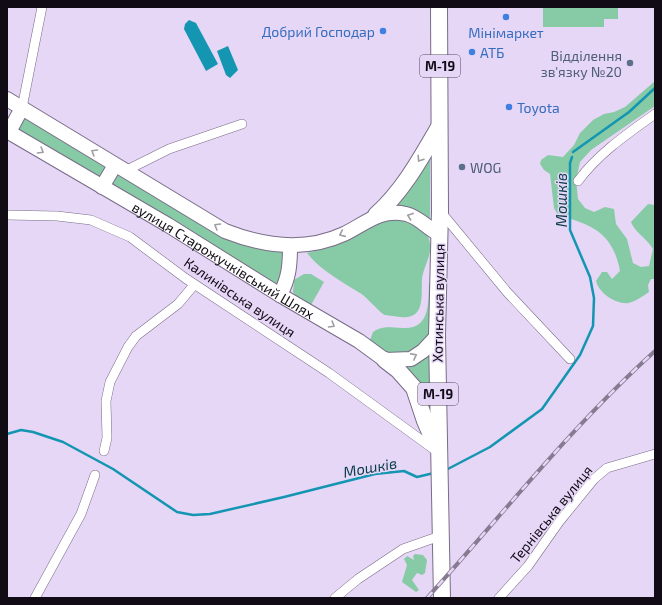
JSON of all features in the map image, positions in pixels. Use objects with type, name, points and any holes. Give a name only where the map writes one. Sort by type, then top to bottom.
[{"type":"highway","name":"Хотинська вулиця","points":[[439,7],[440,211],[437,336],[442,598]]},
{"type":"highway","points":[[376,215],[405,181],[440,126]]},
{"type":"highway","points":[[385,360],[398,370],[414,388],[439,456]]},
{"type":"main road","name":"вулиця Старожучківський Шлях","points":[[7,100],[225,231],[242,238],[290,246],[321,241],[343,234],[376,215],[406,214],[416,218],[429,229],[439,234]]},
{"type":"main road","points":[[8,131],[22,108]]},
{"type":"main road","name":"вулиця Старожучківський Шлях","points":[[8,131],[168,225],[280,295],[358,341],[385,360]]},
{"type":"main road","points":[[102,187],[120,168]]},
{"type":"main road","points":[[280,295],[287,282],[290,267],[290,246]]},
{"type":"main road","points":[[385,360],[412,359],[423,351],[437,336]]},
{"type":"street","points":[[22,108],[42,7]]},
{"type":"street","points":[[578,182],[594,161],[606,150],[655,114]]},
{"type":"street","points":[[120,168],[169,149],[242,124]]},
{"type":"street","points":[[440,211],[507,292],[570,359]]},
{"type":"street","name":"Калинівська вулиця","points":[[7,214],[57,216],[91,220],[114,228],[144,246],[194,284],[329,373],[439,456]]},
{"type":"street","points":[[104,451],[107,438],[106,401],[110,382],[128,347],[136,336],[178,304],[194,284]]},
{"type":"street","name":"Тернівська вулиця","points":[[499,598],[528,566],[559,522],[594,479],[606,468],[655,453]]},
{"type":"street","points":[[34,598],[81,514],[95,476]]},
{"type":"street","points":[[335,598],[358,579],[404,549],[440,536]]},
{"type":"green space","points":[[543,7],[618,7],[618,19],[604,19],[604,27],[543,27]]},
{"type":"green space","points":[[655,81],[655,106],[591,150],[580,162],[576,180],[578,199],[585,208],[594,212],[605,207],[614,209],[616,224],[627,239],[633,263],[641,267],[649,266],[653,249],[635,229],[631,222],[648,204],[655,205],[655,279],[651,279],[648,285],[649,292],[634,301],[624,303],[614,300],[604,294],[596,281],[602,272],[607,272],[612,279],[620,271],[618,261],[611,246],[601,234],[594,229],[575,220],[559,217],[554,208],[550,174],[544,170],[540,164],[541,160],[548,155],[563,157],[574,145],[580,133],[593,120],[604,114],[614,112],[625,107]]},
{"type":"green space","points":[[25,116],[106,164],[103,173],[98,177],[18,129]]},
{"type":"green space","points":[[430,156],[430,222],[389,209]]},
{"type":"green space","points":[[120,172],[181,209],[284,250],[286,258],[278,285],[110,184],[113,175]]},
{"type":"green space","points":[[392,220],[404,221],[421,229],[429,238],[430,244],[430,253],[422,279],[420,305],[418,311],[414,315],[408,317],[388,316],[383,314],[363,295],[325,270],[307,253],[331,247],[380,222]]},
{"type":"green space","points":[[304,274],[311,274],[324,282],[311,305],[297,297],[293,292],[294,280]]},
{"type":"green space","points":[[432,282],[431,334],[419,349],[403,355],[390,355],[369,343],[373,332],[380,328],[411,327],[423,320],[428,306],[429,283]]},
{"type":"green space","points":[[431,349],[430,414],[399,365]]},
{"type":"green space","points":[[415,554],[423,555],[427,560],[425,573],[422,575],[417,573],[412,580],[419,590],[416,592],[402,582],[407,565],[404,559],[407,556],[414,560],[413,556]]},
{"type":"water","points":[[189,20],[196,23],[218,64],[206,71],[184,29],[185,24]]},
{"type":"water","points":[[228,46],[238,70],[230,78],[226,75],[217,51]]},
{"type":"waterway","name":"Мошків","points":[[573,152],[629,112],[655,88]]},
{"type":"waterway","name":"Мошків","points":[[444,471],[490,447],[542,409],[580,355],[593,326],[594,298],[590,277],[570,230],[570,163],[572,157]]},
{"type":"waterway","name":"Мошків","points":[[7,434],[21,430],[33,432],[63,442],[113,469],[177,512],[193,515],[210,514],[375,474],[404,471],[417,477],[434,473]]},
{"type":"railway","points":[[427,598],[566,440],[624,380],[655,351]]},
{"type":"place","name":"Мінімаркет","points":[[506,17]]},
{"type":"place","name":"Добрий Господар","points":[[383,31]]},
{"type":"place","name":"АТБ","points":[[472,52]]},
{"type":"place","name":"Відділення зв'язку №20","points":[[630,63]]},
{"type":"place","name":"Toyota","points":[[509,107]]},
{"type":"place","name":"WOG","points":[[462,167]]}]
